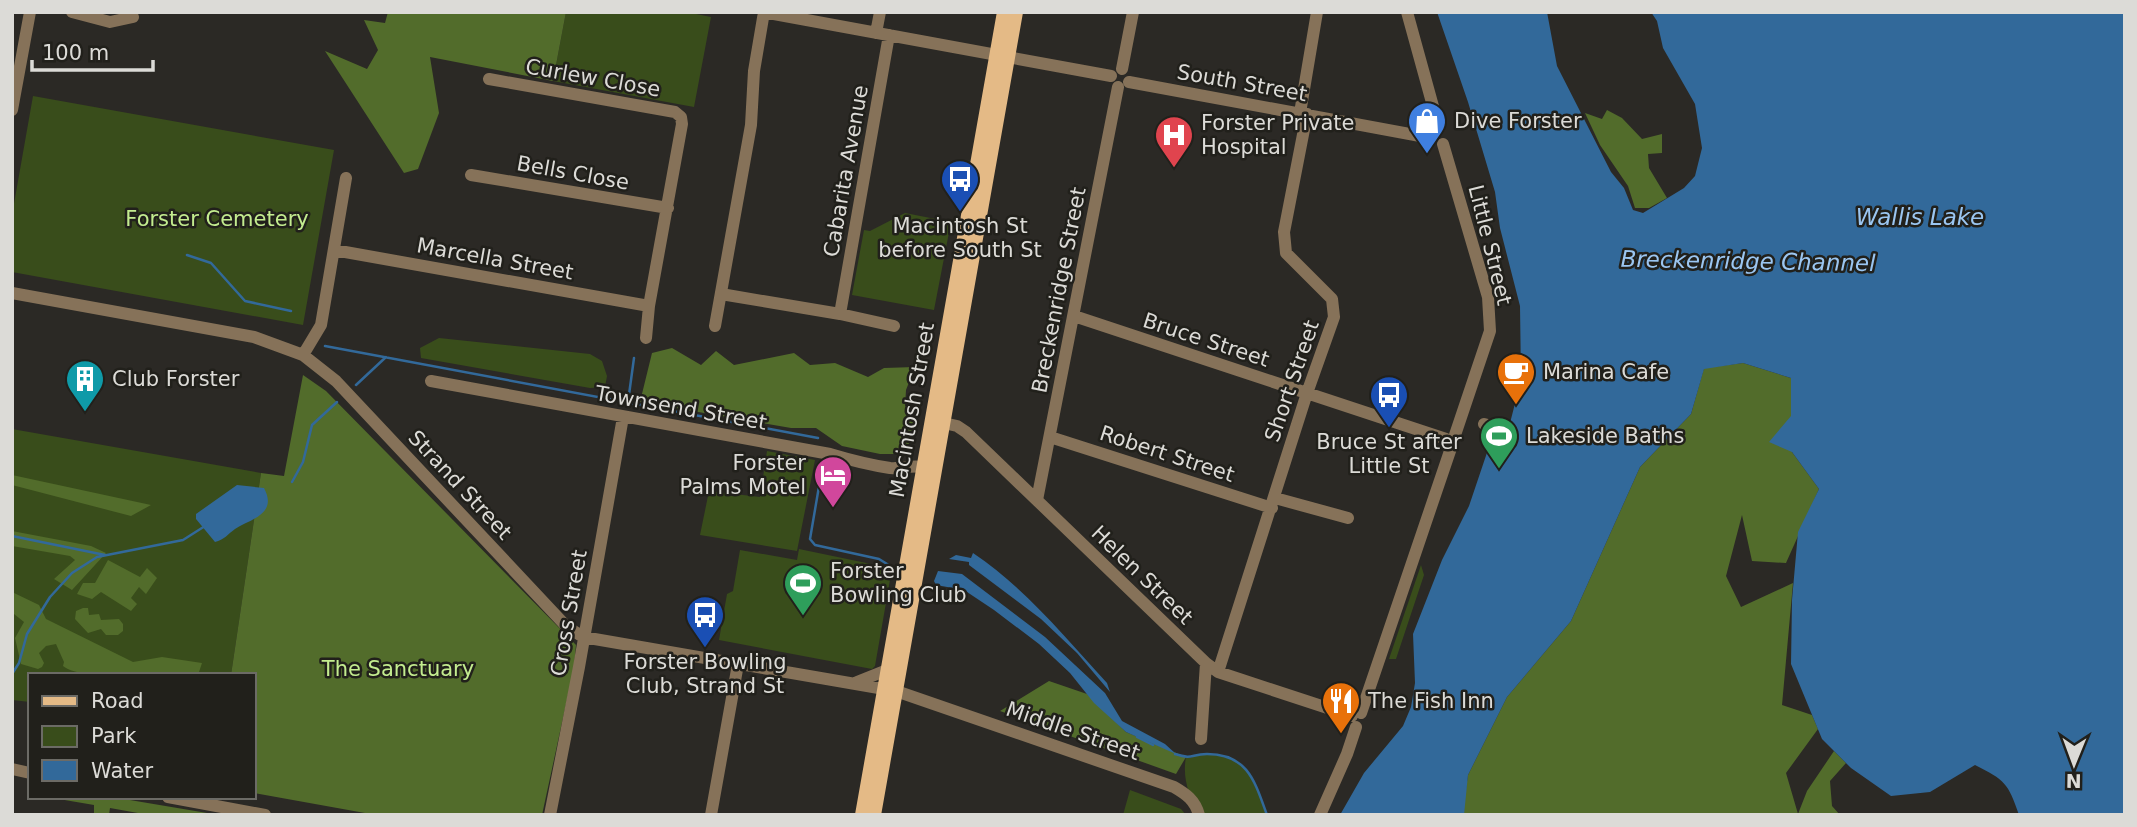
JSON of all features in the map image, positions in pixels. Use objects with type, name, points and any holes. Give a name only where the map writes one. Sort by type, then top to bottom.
[{"type":"main road","name":"Macintosh Street","points":[[874,815],[891,694],[1002,55],[1004,12]]},
{"type":"main road","name":"Macintosh Street","points":[[1002,55],[1016,12]]},
{"type":"main road","name":"Macintosh Street","points":[[862,815],[891,694],[887,670],[923,467],[937,421]]},
{"type":"street","points":[[12,110],[15,73],[30,12]]},
{"type":"street","points":[[72,12],[110,22],[132,17]]},
{"type":"street","points":[[715,326],[751,125],[754,71],[764,12]]},
{"type":"street","name":"South Street","points":[[764,12],[1438,137]]},
{"type":"street","name":"Cabarita Avenue","points":[[840,314],[883,34],[880,12]]},
{"type":"street","name":"Breckenridge Street","points":[[1037,500],[1133,12]]},
{"type":"street","name":"Short Street","points":[[1218,672],[1334,317],[1332,299],[1286,253],[1284,232],[1304,114],[1317,12]]},
{"type":"street","name":"Little Street","points":[[1320,815],[1347,754],[1356,719],[1490,331],[1488,297],[1438,137],[1407,12]]},
{"type":"street","name":"Curlew Close","points":[[489,79],[675,112],[681,117],[682,124],[668,208]]},
{"type":"street","name":"Bells Close","points":[[471,175],[668,208]]},
{"type":"street","points":[[303,355],[321,325],[346,178]]},
{"type":"street","points":[[646,338],[649,306],[668,208]]},
{"type":"street","name":"Marcella Street","points":[[334,250],[649,306]]},
{"type":"street","name":"Strand Street","points":[[12,293],[254,337],[303,355],[336,381],[566,626],[583,637],[853,683],[891,694]]},
{"type":"street","points":[[721,294],[894,326]]},
{"type":"street","name":"Bruce Street","points":[[1074,316],[1451,441]]},
{"type":"street","name":"Townsend Street","points":[[431,381],[894,468],[908,465],[923,467]]},
{"type":"street","name":"Cross Street","points":[[550,815],[623,417]]},
{"type":"street","name":"Helen Street","points":[[937,421],[962,429],[1218,672],[1356,719]]},
{"type":"street","points":[[1484,424],[1506,430]]},
{"type":"street","name":"Robert Street","points":[[1050,438],[1273,503],[1348,518]]},
{"type":"street","points":[[1200,739],[1206,663]]},
{"type":"street","points":[[711,815],[738,664]]},
{"type":"street","points":[[853,683],[887,670]]},
{"type":"street","name":"Middle Street","points":[[891,694],[922,699],[1174,787],[1189,795],[1199,815]]},
{"type":"street","points":[[179,799],[265,815]]},
{"type":"green space","points":[[388,12],[566,12],[553,81],[430,57],[439,113],[418,169],[404,173],[325,51],[367,69],[378,50],[364,20],[385,23]]},
{"type":"green space","points":[[566,12],[686,12],[711,17],[694,107],[553,81]]},
{"type":"green space","name":"Forster Cemetery","points":[[33,96],[334,150],[303,325],[12,272],[12,215]]},
{"type":"green space","points":[[1607,110],[1622,118],[1642,139],[1662,134],[1662,153],[1648,154],[1649,168],[1667,198],[1649,208],[1635,208],[1628,186],[1600,145],[1585,113],[1602,119]]},
{"type":"green space","points":[[905,213],[951,222],[934,310],[852,295],[864,230],[870,231]]},
{"type":"green space","points":[[439,338],[590,354],[602,361],[607,376],[605,387],[590,388],[421,358],[420,348]]},
{"type":"green space","points":[[672,348],[701,365],[716,351],[734,365],[794,353],[810,365],[835,363],[868,377],[884,368],[915,367],[906,390],[905,406],[917,410],[916,434],[901,454],[880,454],[842,446],[816,428],[791,428],[640,402],[652,353]]},
{"type":"green space","points":[[1743,363],[1794,379],[1792,452],[1819,489],[1786,563],[1752,561],[1742,515],[1726,576],[1741,607],[1793,583],[1782,705],[1812,715],[1818,729],[1786,773],[1798,814],[1807,791],[1834,751],[1846,763],[1830,781],[1832,806],[1840,815],[1462,815],[1468,775],[1507,697],[1571,621],[1640,467],[1691,414],[1704,368]]},
{"type":"green space","name":"The Sanctuary","points":[[303,375],[326,391],[576,645],[574,667],[542,815],[376,815],[256,793],[256,673],[231,673],[261,473],[284,476]]},
{"type":"green space","points":[[12,429],[261,473],[231,673],[28,673],[28,702],[12,700]]},
{"type":"green space","points":[[767,451],[815,460],[797,551],[700,535],[709,491],[760,497]]},
{"type":"green space","points":[[12,475],[151,505],[131,516],[12,485]]},
{"type":"green space","points":[[12,531],[91,546],[106,553],[72,590],[54,579],[75,560],[70,556],[12,546]]},
{"type":"green space","name":"Forster Bowling Club","points":[[799,549],[876,565],[891,574],[875,666],[872,669],[719,640],[727,594],[733,591],[740,550],[797,560]]},
{"type":"green space","points":[[108,560],[140,577],[147,568],[157,578],[146,594],[139,587],[131,598],[137,604],[131,611],[101,592],[92,599],[77,594],[83,583],[95,583]]},
{"type":"green space","points":[[1421,565],[1424,575],[1396,659],[1389,659]]},
{"type":"green space","points":[[12,592],[39,605],[46,619],[133,662],[162,657],[202,663],[199,673],[83,673],[63,666],[64,662],[56,644],[46,646],[39,653],[44,663],[38,669],[21,664],[15,638],[24,622],[14,614],[12,617]]},
{"type":"green space","points":[[88,608],[89,615],[99,614],[101,620],[119,619],[123,624],[123,631],[118,635],[106,635],[101,629],[88,633],[75,619],[76,611]]},
{"type":"green space","points":[[1049,681],[1087,694],[1126,732],[1186,757],[1176,774],[1000,711]]},
{"type":"green space","points":[[1217,755],[1239,763],[1252,778],[1267,815],[1199,815],[1187,787],[1185,765],[1186,757]]},
{"type":"green space","points":[[1130,790],[1181,809],[1186,815],[1123,815]]},
{"type":"green space","points":[[59,799],[124,799],[219,815],[149,815],[110,808],[109,815],[94,815],[94,805]]},
{"type":"water","name":"Wallis Lake","points":[[1437,12],[1547,12],[1557,66],[1611,172],[1624,188],[1633,210],[1643,213],[1684,188],[1695,176],[1702,148],[1695,104],[1663,48],[1657,21],[1651,12],[2125,12],[2125,815],[2019,815],[2004,784],[1975,765],[1930,792],[1891,796],[1851,768],[1822,739],[1791,664],[1792,600],[1798,532],[1819,489],[1792,452],[1769,442],[1791,416],[1791,378],[1743,363],[1704,369],[1691,414],[1640,467],[1571,621],[1507,697],[1468,775],[1464,815],[1340,815],[1364,773],[1403,726],[1411,707],[1415,683],[1413,634],[1442,560],[1469,506],[1497,423],[1509,427],[1521,380],[1520,306],[1500,228],[1495,192]]},
{"type":"water","points":[[237,485],[264,488],[268,504],[261,514],[215,542],[196,519],[196,514]]},
{"type":"water","points":[[973,553],[1010,582],[1044,614],[1107,683],[1110,692],[1077,653],[1041,619],[969,565],[969,562],[949,559],[956,555],[971,558]]},
{"type":"water","points":[[938,571],[962,574],[1045,637],[1105,693],[1122,721],[1165,744],[1176,754],[1126,732],[1094,703],[1070,673],[1039,644],[964,590],[936,585],[934,581]]},
{"type":"waterway","points":[[187,255],[211,263],[245,301],[291,311]]},
{"type":"waterway","points":[[325,346],[818,438]]},
{"type":"waterway","points":[[356,385],[386,357]]},
{"type":"waterway","points":[[628,402],[634,358]]},
{"type":"waterway","points":[[292,482],[303,462],[312,425],[337,402]]},
{"type":"waterway","points":[[823,463],[810,539],[815,545],[879,559],[892,567]]},
{"type":"waterway","points":[[12,674],[19,663],[27,634],[50,597],[72,573],[97,557],[183,540],[205,526]]},
{"type":"waterway","points":[[12,536],[105,555]]},
{"type":"waterway","points":[[1137,737],[1153,745]]},
{"type":"waterway","points":[[1175,754],[1189,757],[1202,754],[1221,755],[1232,759],[1241,765],[1254,781],[1267,815]]},
{"type":"place","name":"Dive Forster","points":[[1427,155]]},
{"type":"place","name":"Forster Private Hospital","points":[[1174,169]]},
{"type":"place","name":"Macintosh St before South St","points":[[960,213]]},
{"type":"place","name":"Marina Cafe","points":[[1516,406]]},
{"type":"place","name":"Club Forster","points":[[85,413]]},
{"type":"place","name":"Bruce St after Little St","points":[[1389,429]]},
{"type":"place","name":"Lakeside Baths","points":[[1499,470]]},
{"type":"place","name":"Forster Palms Motel","points":[[833,509]]},
{"type":"place","name":"Forster Bowling Club","points":[[803,617]]},
{"type":"place","name":"Forster Bowling Club, Strand St","points":[[705,649]]},
{"type":"place","name":"The Fish Inn","points":[[1341,735]]},
{"type":"water label","name":"Breckenridge Channel","points":[[1748,261]]}]
